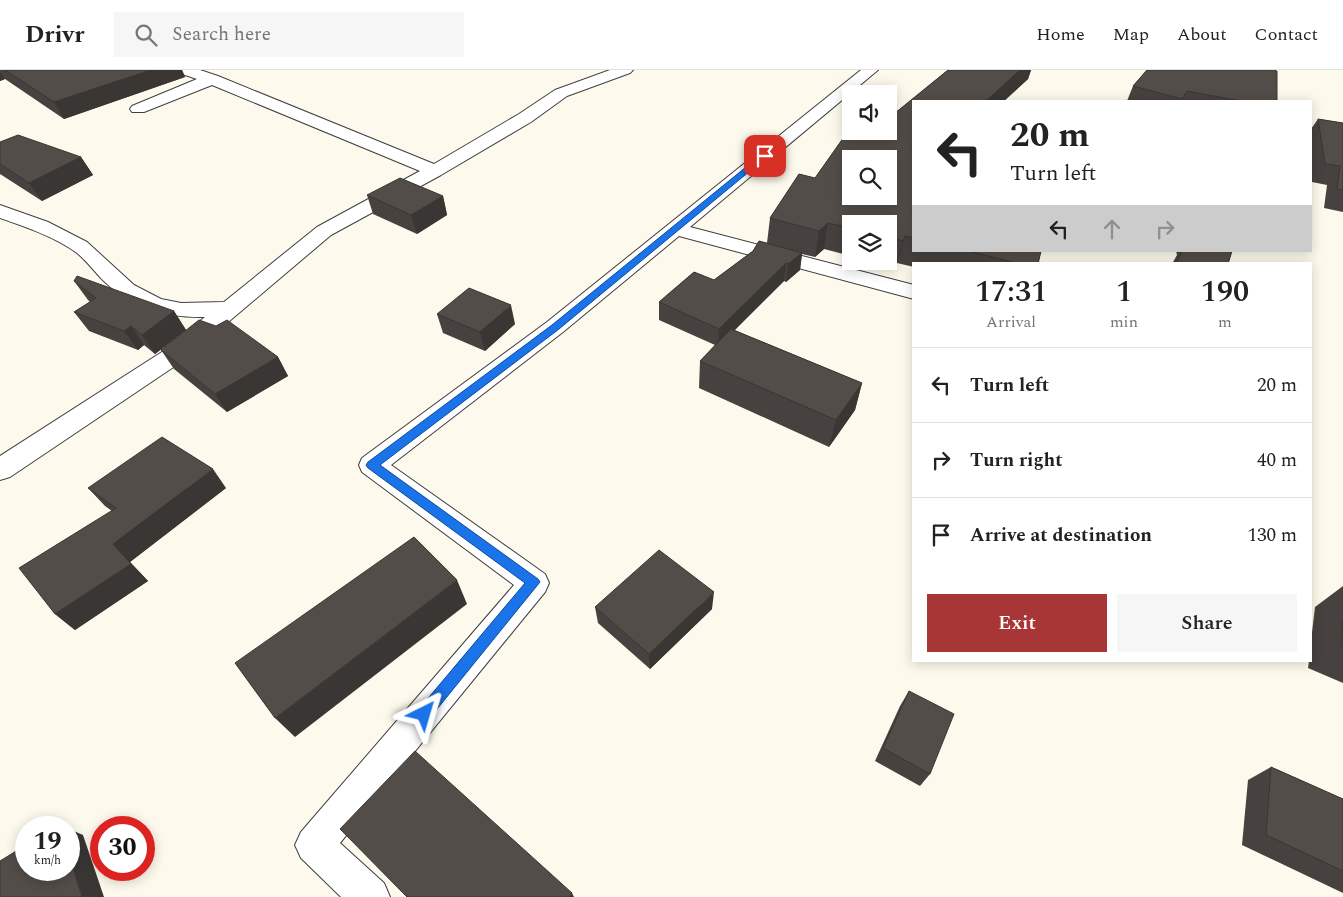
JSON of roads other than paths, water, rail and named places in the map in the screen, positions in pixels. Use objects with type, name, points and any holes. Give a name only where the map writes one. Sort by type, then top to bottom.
[{"type":"street","points":[[184,70],[212,79],[435,171]]},
{"type":"street","points":[[0,470],[173,356],[324,231],[435,171],[525,118],[561,93],[626,70]]},
{"type":"street","points":[[370,897],[314,845],[534,582],[372,465],[555,327],[870,70]]},
{"type":"street","points":[[138,109],[212,79]]},
{"type":"street","points":[[0,211],[40,225],[81,247],[98,261],[111,277],[126,290],[148,304],[192,312],[229,309]]},
{"type":"street","points":[[674,229],[912,291]]}]
